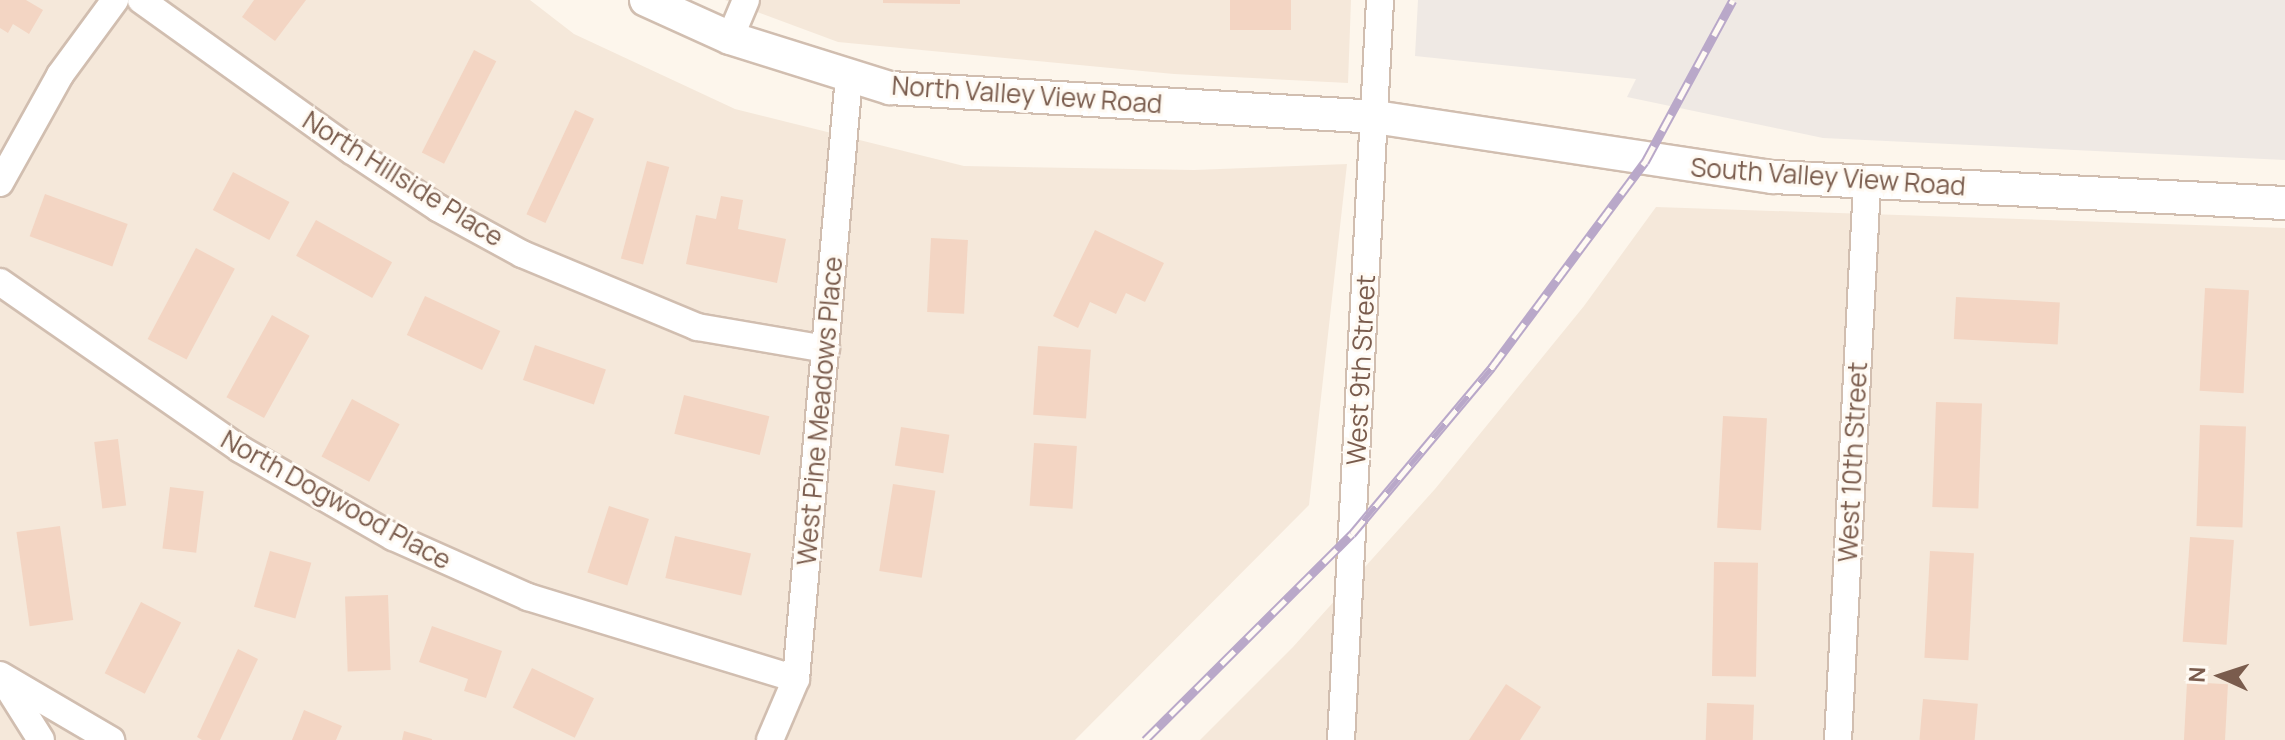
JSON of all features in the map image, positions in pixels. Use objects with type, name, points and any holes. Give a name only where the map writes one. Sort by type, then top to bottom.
[{"type":"street","points":[[0,183],[60,75],[115,0]]},
{"type":"street","name":"North Hillside Place","points":[[141,0],[376,167],[522,254],[697,327],[826,349]]},
{"type":"street","name":"North Valley View Road","points":[[646,0],[730,38],[890,88],[1375,117]]},
{"type":"street","points":[[730,38],[746,0]]},
{"type":"street","name":"West 9th Street","points":[[1341,740],[1380,0]]},
{"type":"street","name":"West Pine Meadows Place","points":[[770,740],[796,679],[849,77]]},
{"type":"street","name":"South Valley View Road","points":[[1375,117],[1645,162],[1867,184],[2285,203]]},
{"type":"street","name":"West 10th Street","points":[[1838,740],[1867,184]]},
{"type":"street","name":"North Dogwood Place","points":[[0,282],[240,449],[393,537],[528,597],[796,679]]},
{"type":"street","points":[[0,675],[41,740]]},
{"type":"street","points":[[0,675],[111,740]]},
{"type":"shaded area","points":[[0,0],[530,0],[574,34],[735,109],[964,166],[1194,170],[1347,164],[1309,505],[1075,740],[0,740]]},
{"type":"shaded area","points":[[725,0],[1351,0],[1348,83],[1174,74],[838,42]]},
{"type":"shaded area","points":[[1418,0],[2285,0],[2285,160],[1823,138],[1627,97],[1636,79],[1415,56]]},
{"type":"shaded area","points":[[1656,207],[2285,228],[2285,740],[1200,740],[1293,647],[1435,489],[1584,306]]},
{"type":"building","points":[[0,0],[26,0],[43,10],[29,34],[13,24],[8,33],[0,28]]},
{"type":"building","points":[[254,0],[306,0],[275,41],[242,17]]},
{"type":"building","points":[[883,0],[960,0],[960,4],[883,3]]},
{"type":"building","points":[[1230,0],[1291,0],[1291,30],[1230,30]]},
{"type":"building","points":[[474,50],[496,61],[444,164],[422,152]]},
{"type":"building","points":[[575,110],[594,119],[545,223],[526,214]]},
{"type":"building","points":[[647,161],[669,167],[643,265],[621,259]]},
{"type":"building","points":[[233,172],[290,202],[269,240],[213,210]]},
{"type":"building","points":[[45,194],[128,224],[112,266],[30,236]]},
{"type":"building","points":[[721,196],[743,200],[738,229],[786,239],[777,283],[686,264],[696,215],[716,219]]},
{"type":"building","points":[[316,220],[392,262],[372,298],[296,256]]},
{"type":"building","points":[[1095,230],[1164,263],[1145,302],[1126,293],[1116,314],[1090,302],[1078,328],[1053,316]]},
{"type":"building","points":[[931,238],[968,240],[964,314],[927,312]]},
{"type":"building","points":[[196,248],[235,269],[186,360],[148,339]]},
{"type":"building","points":[[2205,288],[2249,290],[2244,393],[2200,391]]},
{"type":"building","points":[[425,296],[500,331],[482,370],[407,335]]},
{"type":"building","points":[[1956,297],[2060,302],[2058,344],[1954,339]]},
{"type":"building","points":[[272,315],[310,336],[264,418],[226,397]]},
{"type":"building","points":[[535,345],[606,369],[594,404],[523,380]]},
{"type":"building","points":[[1038,346],[1091,350],[1086,419],[1033,415]]},
{"type":"building","points":[[684,395],[769,416],[760,455],[674,434]]},
{"type":"building","points":[[352,399],[400,424],[369,482],[321,456]]},
{"type":"building","points":[[1936,402],[1982,404],[1978,509],[1932,507]]},
{"type":"building","points":[[1723,416],[1767,418],[1761,530],[1717,528]]},
{"type":"building","points":[[2200,425],[2246,427],[2242,528],[2196,526]]},
{"type":"building","points":[[901,427],[949,435],[943,473],[895,466]]},
{"type":"building","points":[[118,439],[126,506],[102,508],[94,442]]},
{"type":"building","points":[[1034,443],[1077,446],[1073,509],[1030,506]]},
{"type":"building","points":[[893,484],[935,491],[922,578],[879,571]]},
{"type":"building","points":[[170,487],[204,491],[196,553],[162,549]]},
{"type":"building","points":[[609,506],[649,519],[627,586],[587,573]]},
{"type":"building","points":[[60,526],[73,620],[30,626],[16,532]]},
{"type":"building","points":[[675,536],[751,554],[741,595],[665,578]]},
{"type":"building","points":[[2190,537],[2234,540],[2227,645],[2183,642]]},
{"type":"building","points":[[270,551],[311,563],[295,619],[254,607]]},
{"type":"building","points":[[1930,551],[1974,553],[1968,660],[1924,658]]},
{"type":"building","points":[[1714,562],[1758,563],[1756,677],[1712,676]]},
{"type":"building","points":[[388,595],[391,670],[348,671],[345,597]]},
{"type":"building","points":[[141,602],[181,622],[145,694],[105,673]]},
{"type":"building","points":[[432,626],[502,651],[486,698],[464,691],[468,679],[419,662]]},
{"type":"building","points":[[238,649],[258,659],[220,740],[202,740],[197,737]]},
{"type":"building","points":[[532,668],[594,698],[575,738],[513,708]]},
{"type":"building","points":[[2187,682],[2228,684],[2225,740],[2184,740]]},
{"type":"building","points":[[1506,684],[1541,707],[1520,740],[1469,740]]},
{"type":"building","points":[[1923,699],[1978,704],[1975,740],[1919,740]]},
{"type":"building","points":[[1707,703],[1754,705],[1753,740],[1706,740]]},
{"type":"building","points":[[304,710],[342,726],[336,740],[292,740]]},
{"type":"building","points":[[404,731],[432,739],[432,740],[402,740]]},
{"type":"railway","points":[[1145,740],[1352,534],[1492,367],[1645,162],[1733,0]]}]
